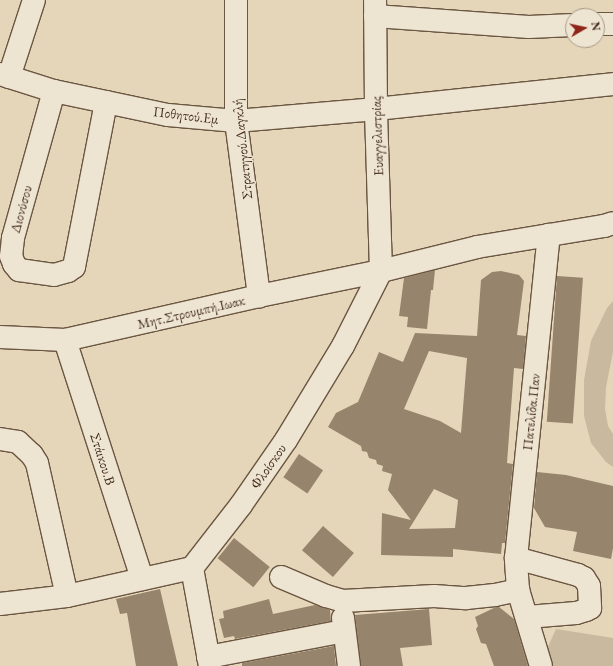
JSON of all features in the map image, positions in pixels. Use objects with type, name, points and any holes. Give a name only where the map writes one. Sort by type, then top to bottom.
[{"type":"street","points":[[4,76],[34,0]]},
{"type":"street","name":"Στρατηγού.Δαγκλή","points":[[236,0],[236,121],[259,296]]},
{"type":"street","points":[[375,8],[529,27],[565,25]]},
{"type":"street","name":"Ευαγγελιστρίας","points":[[375,8],[376,109],[382,271]]},
{"type":"street","name":"Ποθητού.Εμ","points":[[4,76],[54,91],[168,115],[236,121],[376,109],[613,84]]},
{"type":"street","name":"Διονύσου","points":[[54,91],[13,238],[11,256],[14,264],[19,270],[54,275],[60,274],[74,267],[106,102]]},
{"type":"street","name":"Μητ.Στρουμπή.Ιωακ","points":[[0,336],[64,340],[259,296],[382,271],[477,247],[604,226],[613,223]]},
{"type":"street","name":"Πατελίδα.Παν","points":[[541,666],[518,590],[516,558],[549,235]]},
{"type":"street","name":"Φλοίσκου","points":[[192,568],[241,504],[286,440],[344,346],[382,271]]},
{"type":"street","name":"Στάικου.Β","points":[[64,340],[142,579]]},
{"type":"street","points":[[0,439],[18,442],[32,455],[37,463],[67,596]]},
{"type":"street","points":[[516,558],[578,575],[584,578],[589,586],[590,608],[576,613],[527,617]]},
{"type":"street","points":[[0,604],[67,596],[192,568],[209,661],[344,631]]},
{"type":"street","points":[[280,577],[326,596],[343,601],[434,596],[466,598],[495,595],[518,590]]},
{"type":"street","points":[[343,601],[344,631],[349,666]]},
{"type":"shaded area","points":[[613,301],[613,352],[606,387],[605,409],[608,426],[613,434],[613,467],[606,462],[591,443],[584,416],[584,380],[591,341],[607,308]]},
{"type":"shaded area","points":[[556,629],[613,638],[613,666],[550,666],[546,651]]},
{"type":"building","points":[[435,270],[433,290],[431,290],[427,329],[407,327],[408,317],[399,316],[404,278]]},
{"type":"building","points":[[501,271],[519,275],[524,281],[517,335],[526,336],[523,369],[514,368],[507,463],[513,464],[505,543],[502,543],[501,554],[453,549],[453,557],[381,555],[382,513],[411,520],[388,490],[392,474],[382,471],[383,466],[377,464],[376,460],[369,458],[367,452],[362,451],[361,446],[328,427],[336,413],[358,402],[379,352],[403,362],[415,333],[477,336],[481,280],[492,272]],"holes":[[[429,351],[467,358],[461,433],[440,421],[404,409]],[[434,489],[458,500],[455,528],[409,529]]]},
{"type":"building","points":[[557,276],[583,278],[573,423],[547,422]]},
{"type":"building","points":[[299,454],[323,470],[307,493],[283,477]]},
{"type":"building","points":[[537,472],[566,475],[613,486],[613,548],[611,559],[573,551],[577,532],[545,527],[534,508]]},
{"type":"building","points":[[323,526],[354,553],[333,577],[302,550]]},
{"type":"building","points":[[234,538],[270,567],[253,587],[218,558]]},
{"type":"building","points":[[160,589],[178,666],[136,666],[127,613],[120,614],[116,599]]},
{"type":"building","points":[[269,599],[273,614],[315,605],[330,610],[331,621],[235,639],[234,636],[224,638],[219,619],[224,618],[223,611]]},
{"type":"building","points":[[499,607],[514,619],[528,666],[494,666],[486,644],[481,643],[476,629],[478,626],[475,617]]},
{"type":"building","points":[[429,609],[432,645],[400,648],[403,666],[361,666],[355,615]]},
{"type":"building","points":[[334,646],[336,666],[242,666],[242,663]]}]
